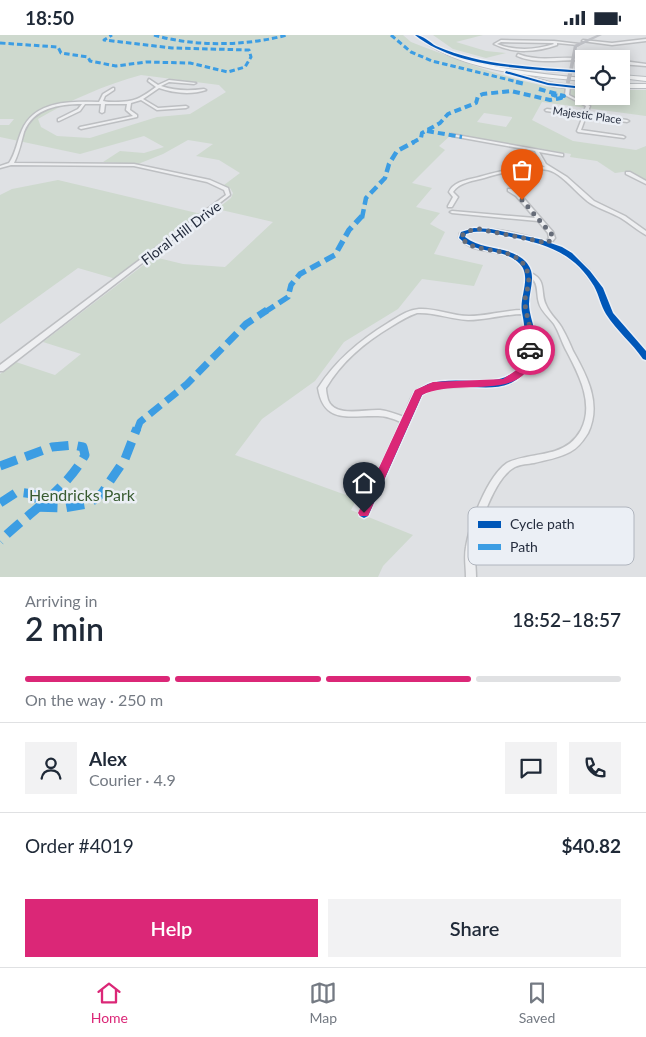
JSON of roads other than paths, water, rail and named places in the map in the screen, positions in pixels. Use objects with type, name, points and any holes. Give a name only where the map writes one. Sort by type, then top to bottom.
[{"type":"main road","points":[[417,35],[439,49],[460,57],[540,82],[575,86]]},
{"type":"main road","points":[[439,49],[510,66],[575,72]]},
{"type":"main road","points":[[460,57],[522,72],[575,79]]},
{"type":"main road","points":[[630,78],[646,79]]},
{"type":"main road","points":[[630,83],[646,84]]},
{"type":"main road","points":[[630,85],[646,84]]},
{"type":"street","points":[[554,42],[556,44],[527,49],[507,48],[495,44],[504,41],[554,42],[578,43],[600,35]]},
{"type":"street","points":[[583,41],[612,44],[646,41]]},
{"type":"street","points":[[578,43],[574,47],[567,95],[588,106],[579,131],[624,137]]},
{"type":"street","points":[[518,55],[537,60],[573,58]]},
{"type":"street","points":[[630,64],[646,65]]},
{"type":"street","points":[[149,80],[159,87],[189,92],[204,90]]},
{"type":"street","points":[[0,167],[11,164],[20,137],[31,118],[71,102],[129,102],[141,99],[169,81],[194,83]]},
{"type":"street","points":[[102,112],[104,95],[113,89]]},
{"type":"street","points":[[141,99],[158,109],[186,107]]},
{"type":"street","points":[[81,128],[136,116],[128,110],[129,102]]},
{"type":"street","points":[[59,120],[79,109],[84,103]]},
{"type":"street","name":"Majestic Place","points":[[547,110],[627,121]]},
{"type":"street","points":[[452,135],[562,155]]},
{"type":"street","points":[[536,150],[540,161],[549,169],[565,178],[596,205],[618,215],[646,233]]},
{"type":"street","name":"Floral Hill Drive","points":[[0,369],[228,195],[226,189],[208,181],[134,165],[11,164]]},
{"type":"street","points":[[538,220],[451,209],[456,197],[451,190],[464,181],[502,170],[549,169]]},
{"type":"street","points":[[628,173],[646,183]]},
{"type":"street","points":[[510,190],[518,195],[553,236],[548,243]]},
{"type":"street","points":[[364,513],[415,397],[426,387],[496,384],[518,375],[526,363],[531,343],[525,304],[530,279],[525,265],[511,255],[472,245],[464,241],[461,236],[468,231],[479,229],[548,243],[571,255],[597,284],[608,310],[634,339],[646,357]]},
{"type":"street","points":[[485,507],[494,487],[506,469],[511,465],[557,453],[576,445],[586,427],[589,411],[586,381],[562,333],[543,306],[540,298],[540,281],[536,276],[528,273]]},
{"type":"street","points":[[405,420],[385,414],[344,414],[326,404],[322,397],[322,388],[359,344],[374,333],[411,312],[431,311],[467,318],[495,316],[507,311],[526,312]]},
{"type":"park label","name":"Hendricks Park","points":[[82,495]]}]
